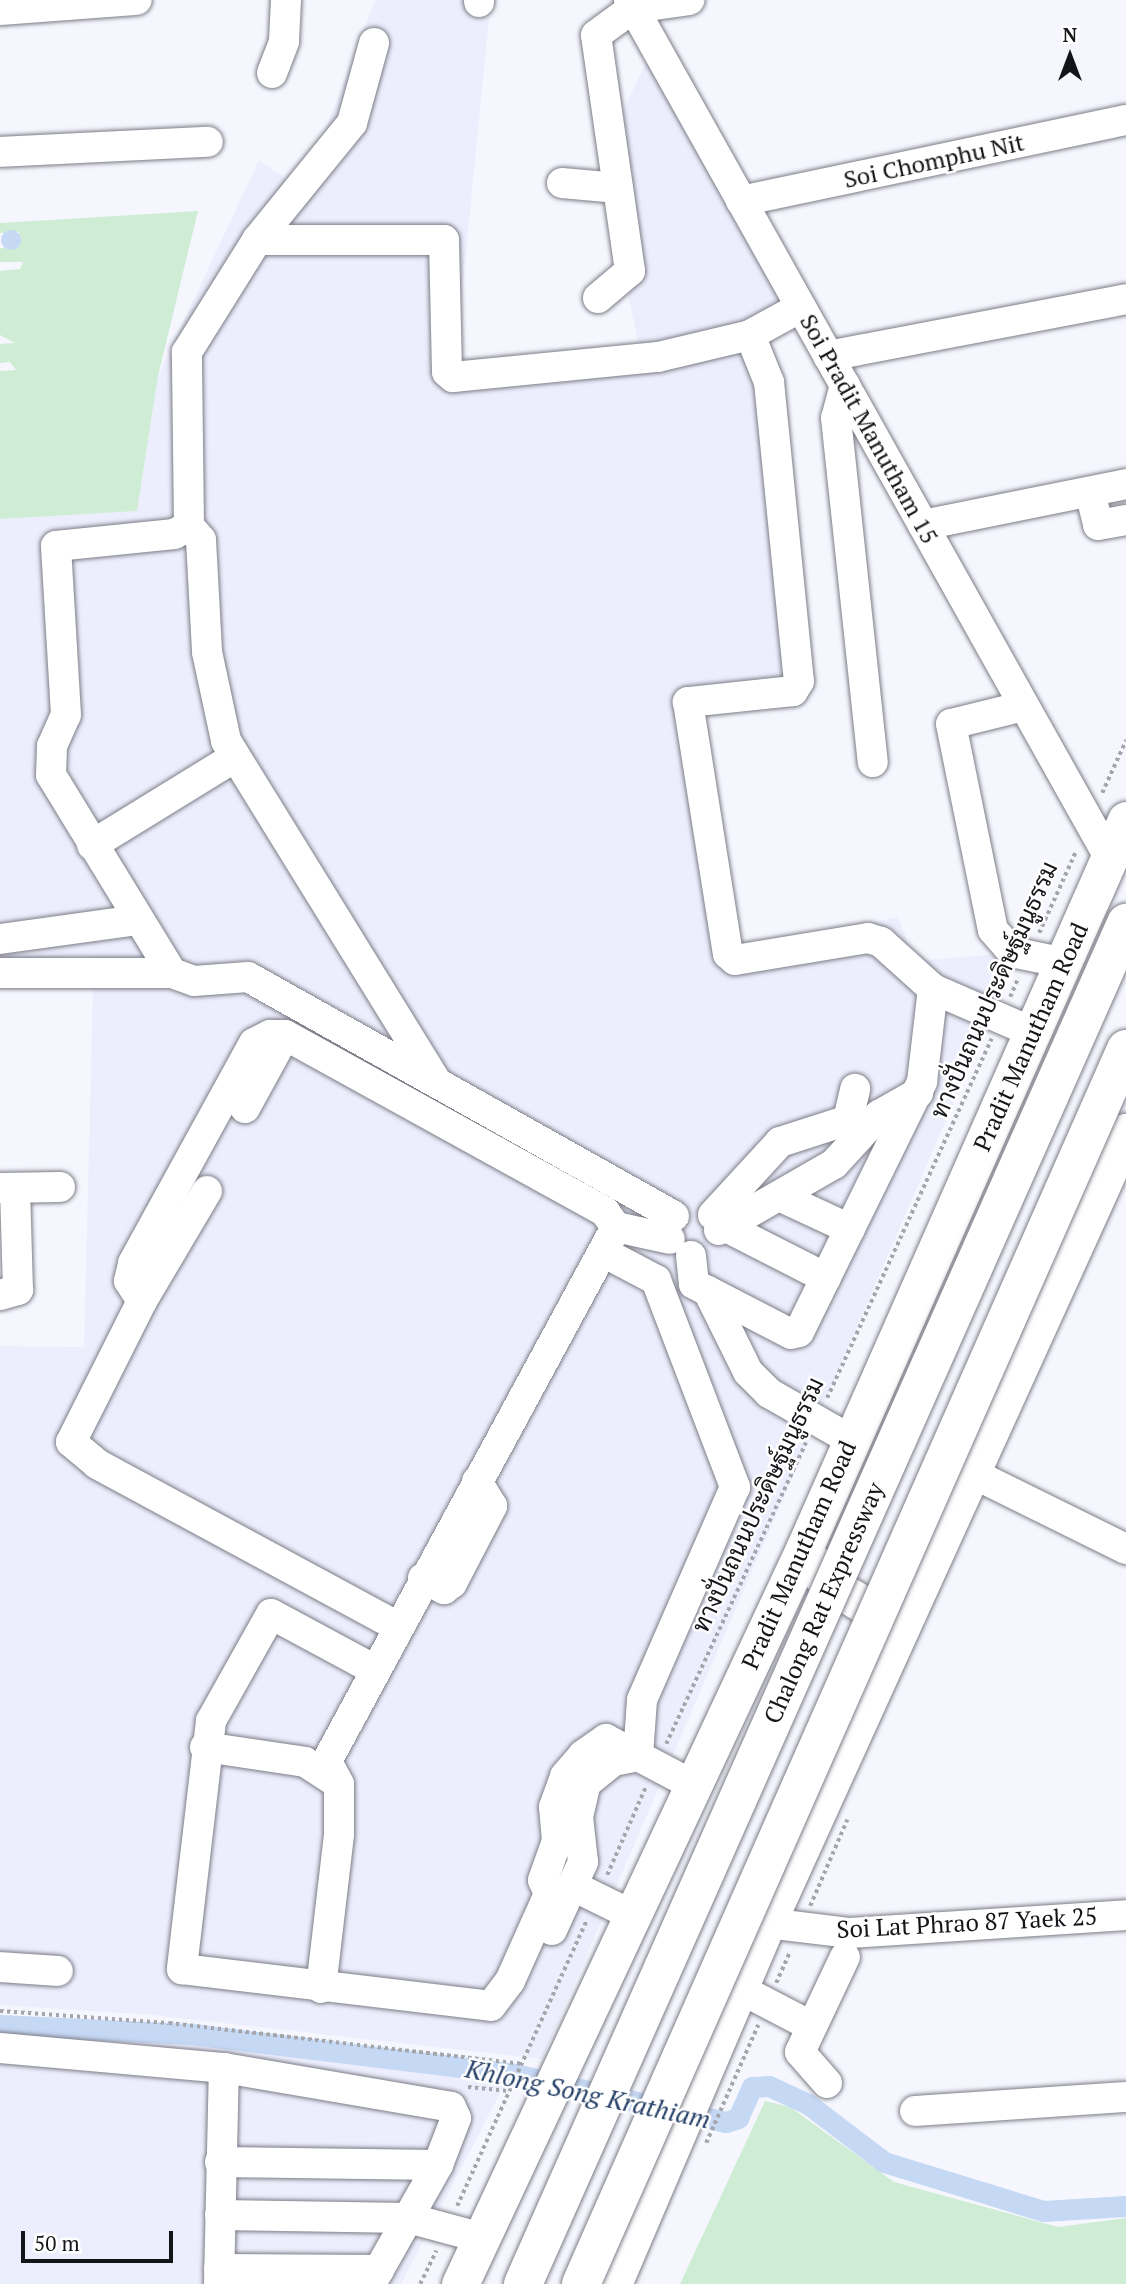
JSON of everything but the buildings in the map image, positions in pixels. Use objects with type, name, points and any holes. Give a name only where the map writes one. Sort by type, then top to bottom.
[{"type":"highway","name":"Chalong Rat Expressway","points":[[523,2284],[1126,923]]},
{"type":"highway","points":[[581,2284],[1126,1049]]},
{"type":"main road","name":"Pradit Manutham Road","points":[[460,2284],[554,2086],[629,1914],[804,1549],[1126,820]]},
{"type":"main road","points":[[613,2284],[703,2116],[740,1989],[767,1923],[1126,1132]]},
{"type":"main road","points":[[804,1549],[826,1581],[870,1609],[892,1609],[919,1589]]},
{"type":"main road","points":[[766,1630],[808,1614],[834,1615],[866,1635],[884,1667]]},
{"type":"street","points":[[0,10],[137,0]]},
{"type":"street","points":[[272,73],[284,41],[286,0]]},
{"type":"street","points":[[598,298],[630,271],[596,34],[631,4],[689,0]]},
{"type":"street","name":"Soi Pradit Manutham 15","points":[[631,4],[1109,857]]},
{"type":"street","points":[[374,43],[352,123],[257,240],[187,352],[189,526],[201,540],[214,703],[235,757],[439,1084]]},
{"type":"street","name":"Soi Chomphu Nit","points":[[741,201],[1126,120]]},
{"type":"street","points":[[0,152],[208,142]]},
{"type":"street","points":[[562,183],[618,188]]},
{"type":"street","points":[[257,240],[444,240],[447,372],[453,377],[658,358],[750,335],[801,307]]},
{"type":"street","points":[[828,356],[1126,299]]},
{"type":"street","points":[[750,335],[769,382],[799,681],[793,691],[688,702],[728,954],[735,960],[867,938],[881,942],[933,989],[1034,1033]]},
{"type":"street","points":[[845,385],[836,418],[873,762]]},
{"type":"street","points":[[923,525],[1126,484]]},
{"type":"street","points":[[1090,492],[1098,525],[1126,520]]},
{"type":"street","points":[[172,973],[137,920],[51,775],[52,746],[66,715],[56,546],[174,534],[189,526]]},
{"type":"street","points":[[1024,706],[951,724],[993,930],[1012,952],[1065,963]]},
{"type":"street","points":[[88,839],[235,757]]},
{"type":"street","points":[[0,939],[137,920]]},
{"type":"street","points":[[0,973],[95,970],[172,973],[194,981],[248,977],[439,1084],[678,1237],[711,1250],[719,1224],[780,1142],[848,1120],[855,1089]]},
{"type":"street","points":[[827,1278],[719,1224],[693,1206],[678,1237],[694,1283],[796,1334],[827,1278],[918,1093],[933,989]]},
{"type":"street","points":[[245,1108],[285,1035]]},
{"type":"street","points":[[142,1301],[129,1281],[134,1263],[254,1043],[285,1035],[605,1212],[609,1239],[327,1761],[339,1784],[321,1988]]},
{"type":"street","points":[[719,1224],[781,1197],[834,1164],[879,1115],[918,1093]]},
{"type":"street","points":[[0,1295],[18,1290],[8,1188],[61,1187]]},
{"type":"street","points":[[207,1191],[142,1301],[72,1429],[71,1442],[80,1454],[398,1627]]},
{"type":"street","points":[[781,1197],[850,1229]]},
{"type":"street","points":[[609,1239],[678,1237]]},
{"type":"street","points":[[609,1239],[656,1280],[735,1487],[642,1700],[647,1760]]},
{"type":"street","points":[[708,1291],[748,1372],[769,1393],[851,1440]]},
{"type":"street","points":[[972,1473],[1126,1549]]},
{"type":"street","points":[[375,1670],[273,1613],[221,1700],[205,1747],[183,1969],[476,2007],[491,2006],[510,1981],[549,1894],[543,1880],[557,1841],[554,1807],[565,1776],[606,1739],[691,1784]]},
{"type":"street","points":[[205,1747],[305,1762],[339,1784]]},
{"type":"street","points":[[510,1981],[525,1989],[585,1892],[578,1817],[586,1783],[613,1761],[647,1760]]},
{"type":"street","points":[[585,1892],[629,1914]]},
{"type":"street","name":"Soi Lat Phrao 87 Yaek 25","points":[[767,1923],[850,1933],[1126,1915]]},
{"type":"street","points":[[827,2083],[802,2057],[811,2026],[845,1957]]},
{"type":"street","points":[[0,1967],[58,1971]]},
{"type":"street","points":[[740,1989],[811,2026]]},
{"type":"street","points":[[0,2048],[224,2068],[443,2102],[456,2118],[438,2165],[375,2277],[219,2276],[224,2068]]},
{"type":"street","points":[[915,2111],[1126,2097]]},
{"type":"street","points":[[220,2162],[438,2165]]},
{"type":"street","points":[[220,2215],[408,2218],[482,2238]]},
{"type":"path","name":"ทางปั่นถนนประดิษฐ์มนูธรรม","points":[[420,2284],[531,2044],[585,1892],[647,1760],[817,1419],[1126,740]]},
{"type":"path","points":[[0,2011],[169,2022],[522,2064]]},
{"type":"shaded area","points":[[375,0],[491,0],[455,364],[639,347],[592,116],[623,110],[648,59],[795,325],[764,338],[809,686],[695,708],[739,951],[898,917],[915,961],[999,954],[1000,995],[542,2059],[153,2015],[0,2005],[0,1346],[84,1347],[93,985],[89,956],[0,959],[0,519],[137,511],[158,376],[259,160],[291,183],[316,154]]},
{"type":"shaded area","points":[[0,2031],[196,2044],[507,2080],[401,2284],[0,2284]]},
{"type":"green space","points":[[198,211],[158,376],[137,511],[0,519],[0,371],[16,370],[10,362],[0,363],[0,344],[15,343],[0,335],[0,271],[20,269],[23,262],[0,262],[0,248],[19,247],[19,232],[0,233],[0,223]]},
{"type":"green space","points":[[765,2101],[790,2107],[894,2182],[1058,2227],[1126,2218],[1126,2284],[680,2284]]},
{"type":"water","points":[[11,230],[18,233],[21,240],[18,247],[11,250],[4,247],[1,240],[4,233]]},
{"type":"waterway","name":"Khlong Song Krathiam","points":[[0,2025],[191,2034],[510,2073],[726,2122],[738,2118],[752,2087],[769,2086],[808,2104],[884,2162],[1043,2211],[1126,2206]]}]
